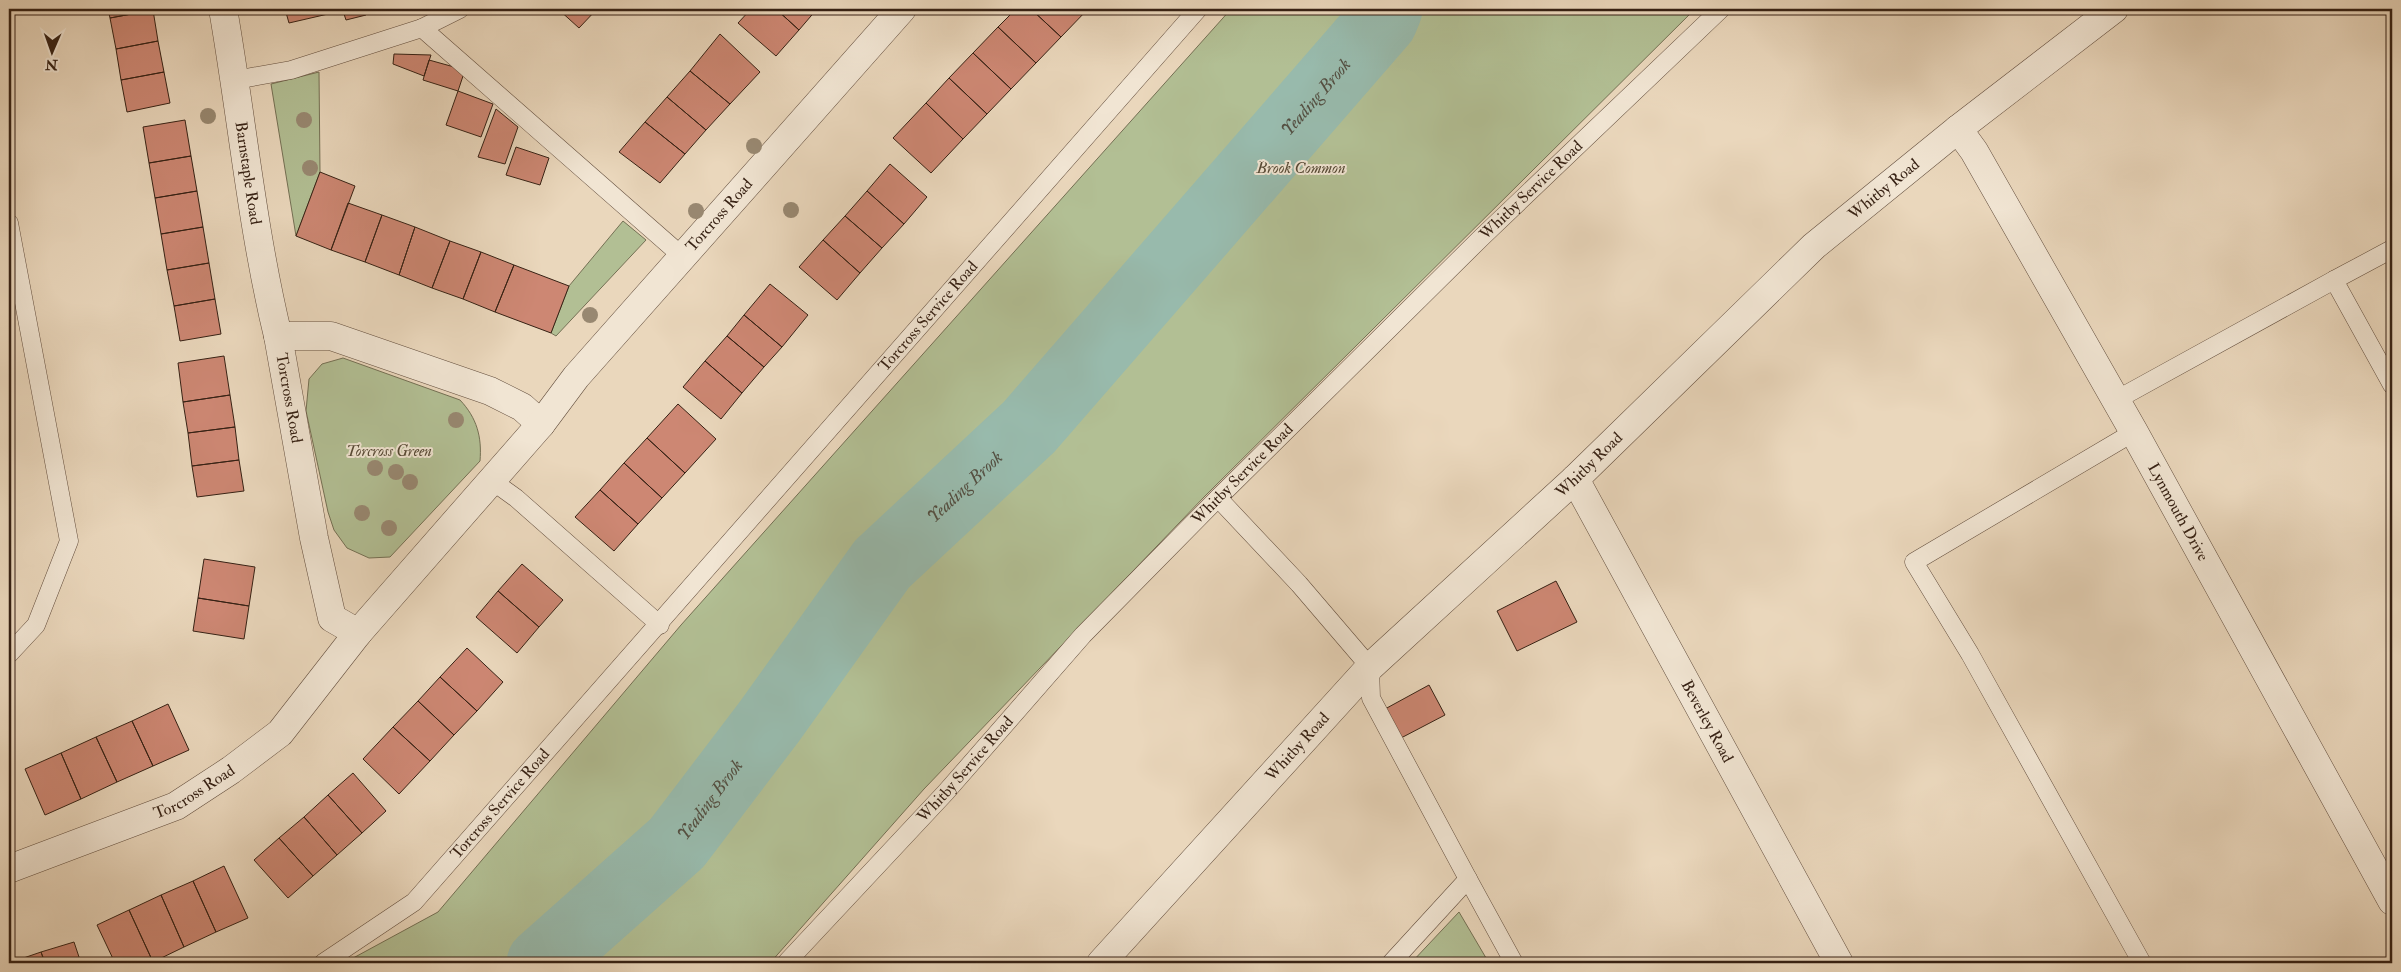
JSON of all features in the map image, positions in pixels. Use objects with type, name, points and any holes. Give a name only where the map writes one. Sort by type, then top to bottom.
[{"type":"street","name":"Barnstaple Road","points":[[223,9],[262,272],[278,336]]},
{"type":"street","name":"Torcross Road","points":[[9,870],[176,806],[231,770],[280,733],[358,633],[541,424],[576,377],[902,9]]},
{"type":"street","name":"Whitby Road","points":[[1101,963],[1370,667],[1575,479],[1814,246],[1958,129],[2114,9]]},
{"type":"street","name":"Lynmouth Drive","points":[[1958,129],[1974,151],[2134,432],[2392,901]]},
{"type":"street","name":"Torcross Road","points":[[358,633],[332,618],[314,538],[278,336],[331,336],[490,391],[522,407],[541,424]]},
{"type":"street","name":"Beverley Road","points":[[1575,479],[1839,963]]},
{"type":"lane","points":[[235,80],[291,70],[422,28],[460,9]]},
{"type":"lane","name":"Torcross Service Road","points":[[323,963],[414,902],[660,625],[1198,9]]},
{"type":"lane","name":"Whitby Service Road","points":[[786,963],[946,792],[1083,636],[1218,498],[1482,237],[1721,9]]},
{"type":"lane","points":[[422,28],[683,257]]},
{"type":"lane","points":[[9,223],[69,541],[36,625],[9,654]]},
{"type":"lane","points":[[2116,400],[2392,249]]},
{"type":"lane","points":[[2334,280],[2392,385]]},
{"type":"lane","points":[[2134,432],[1914,562],[1970,654],[2142,963]]},
{"type":"lane","points":[[491,480],[516,498],[660,625]]},
{"type":"lane","points":[[1218,498],[1299,584],[1370,667],[1371,698],[1514,963]]},
{"type":"lane","points":[[1391,963],[1468,879]]},
{"type":"green space","name":"Brook Common","points":[[1231,9],[1695,9],[1204,497],[924,789],[770,963],[344,963],[438,912],[681,625]]},
{"type":"green space","points":[[319,72],[320,172],[296,236],[271,84]]},
{"type":"green space","points":[[623,221],[646,240],[556,336],[551,333],[569,286]]},
{"type":"green space","name":"Torcross Green","points":[[343,358],[460,400],[471,414],[479,436],[480,461],[390,557],[369,558],[347,548],[334,530],[328,512],[306,411],[309,379],[322,364]]},
{"type":"green space","points":[[1459,912],[1489,963],[1411,963]]},
{"type":"building","points":[[108,9],[152,9],[153,10],[110,18]]},
{"type":"building","points":[[285,9],[327,9],[328,14],[289,23]]},
{"type":"building","points":[[327,9],[364,9],[366,15],[346,20],[343,11],[328,14]]},
{"type":"building","points":[[558,9],[597,9],[579,28]]},
{"type":"building","points":[[751,9],[776,9],[799,30],[776,56],[738,23]]},
{"type":"building","points":[[776,9],[817,9],[799,30]]},
{"type":"building","points":[[1016,9],[1031,9],[1061,37],[1036,63],[998,27]]},
{"type":"building","points":[[1031,9],[1088,9],[1061,37]]},
{"type":"building","points":[[153,10],[158,41],[116,49],[110,18]]},
{"type":"building","points":[[998,27],[1036,63],[1011,89],[973,53]]},
{"type":"building","points":[[720,34],[760,72],[730,104],[690,71]]},
{"type":"building","points":[[158,41],[164,72],[121,80],[116,49]]},
{"type":"building","points":[[973,53],[1011,89],[987,114],[949,78]]},
{"type":"building","points":[[394,54],[431,55],[424,76],[393,64]]},
{"type":"building","points":[[429,60],[465,70],[458,91],[423,80]]},
{"type":"building","points":[[690,71],[730,104],[706,130],[667,97]]},
{"type":"building","points":[[164,72],[170,103],[127,112],[121,80]]},
{"type":"building","points":[[949,78],[987,114],[963,139],[926,103]]},
{"type":"building","points":[[458,91],[493,104],[481,137],[446,125]]},
{"type":"building","points":[[667,97],[706,130],[685,154],[645,122]]},
{"type":"building","points":[[926,103],[963,139],[931,173],[893,138]]},
{"type":"building","points":[[496,109],[518,127],[505,164],[478,157]]},
{"type":"building","points":[[185,120],[191,156],[149,163],[143,127]]},
{"type":"building","points":[[645,122],[685,154],[660,183],[619,152]]},
{"type":"building","points":[[516,147],[549,158],[540,185],[506,175]]},
{"type":"building","points":[[191,156],[197,191],[155,198],[149,163]]},
{"type":"building","points":[[890,164],[927,197],[904,224],[867,191]]},
{"type":"building","points":[[320,172],[355,186],[331,250],[296,236]]},
{"type":"building","points":[[197,191],[203,227],[161,234],[155,198]]},
{"type":"building","points":[[867,191],[904,224],[882,248],[845,216]]},
{"type":"building","points":[[348,203],[382,215],[365,262],[331,250]]},
{"type":"building","points":[[382,215],[415,227],[399,275],[365,262]]},
{"type":"building","points":[[845,216],[882,248],[860,273],[823,240]]},
{"type":"building","points":[[203,227],[209,263],[167,270],[161,234]]},
{"type":"building","points":[[415,227],[450,241],[432,288],[399,275]]},
{"type":"building","points":[[823,240],[860,273],[837,300],[799,267]]},
{"type":"building","points":[[450,241],[481,252],[463,299],[432,288]]},
{"type":"building","points":[[481,252],[514,265],[495,312],[463,299]]},
{"type":"building","points":[[209,263],[215,299],[174,306],[167,270]]},
{"type":"building","points":[[514,265],[569,286],[551,333],[495,312]]},
{"type":"building","points":[[770,284],[808,315],[782,347],[744,315]]},
{"type":"building","points":[[215,299],[221,334],[180,341],[174,306]]},
{"type":"building","points":[[744,315],[782,347],[764,367],[727,336]]},
{"type":"building","points":[[727,336],[764,367],[742,393],[705,361]]},
{"type":"building","points":[[224,356],[230,395],[183,402],[178,363]]},
{"type":"building","points":[[705,361],[742,393],[721,419],[683,387]]},
{"type":"building","points":[[230,395],[235,427],[188,433],[183,402]]},
{"type":"building","points":[[678,404],[716,439],[685,473],[647,438]]},
{"type":"building","points":[[235,427],[239,460],[192,466],[188,433]]},
{"type":"building","points":[[647,438],[685,473],[662,498],[624,463]]},
{"type":"building","points":[[239,460],[244,491],[197,497],[192,466]]},
{"type":"building","points":[[624,463],[662,498],[638,524],[600,490]]},
{"type":"building","points":[[600,490],[638,524],[614,551],[575,517]]},
{"type":"building","points":[[204,559],[255,567],[249,606],[198,598]]},
{"type":"building","points":[[522,564],[563,600],[539,627],[498,591]]},
{"type":"building","points":[[1556,581],[1577,622],[1517,651],[1497,611]]},
{"type":"building","points":[[498,591],[539,627],[517,653],[476,617]]},
{"type":"building","points":[[198,598],[249,606],[244,639],[193,631]]},
{"type":"building","points":[[467,648],[503,682],[477,711],[440,677]]},
{"type":"building","points":[[440,677],[477,711],[454,735],[418,701]]},
{"type":"building","points":[[1429,685],[1445,715],[1401,738],[1385,709]]},
{"type":"building","points":[[418,701],[454,735],[430,761],[393,727]]},
{"type":"building","points":[[168,704],[189,750],[153,766],[132,721]]},
{"type":"building","points":[[132,721],[153,766],[117,782],[96,737]]},
{"type":"building","points":[[393,727],[430,761],[399,794],[363,759]]},
{"type":"building","points":[[96,737],[117,782],[81,799],[61,753]]},
{"type":"building","points":[[61,753],[81,799],[45,815],[25,769]]},
{"type":"building","points":[[353,773],[386,811],[362,833],[328,795]]},
{"type":"building","points":[[328,795],[362,833],[337,855],[304,817]]},
{"type":"building","points":[[304,817],[337,855],[313,876],[279,838]]},
{"type":"building","points":[[279,838],[313,876],[288,898],[254,860]]},
{"type":"building","points":[[224,866],[248,918],[216,932],[193,881]]},
{"type":"building","points":[[193,881],[216,932],[184,947],[161,895]]},
{"type":"building","points":[[161,895],[184,947],[153,962],[129,910]]},
{"type":"building","points":[[129,910],[153,962],[115,963],[97,925]]},
{"type":"building","points":[[74,942],[81,963],[45,963],[41,952]]},
{"type":"building","points":[[41,952],[45,963],[9,963]]},
{"type":"waterway","name":"Yeading Brook","points":[[542,963],[677,843],[769,722],[882,564],[1029,427],[1382,21],[1387,9]]}]
